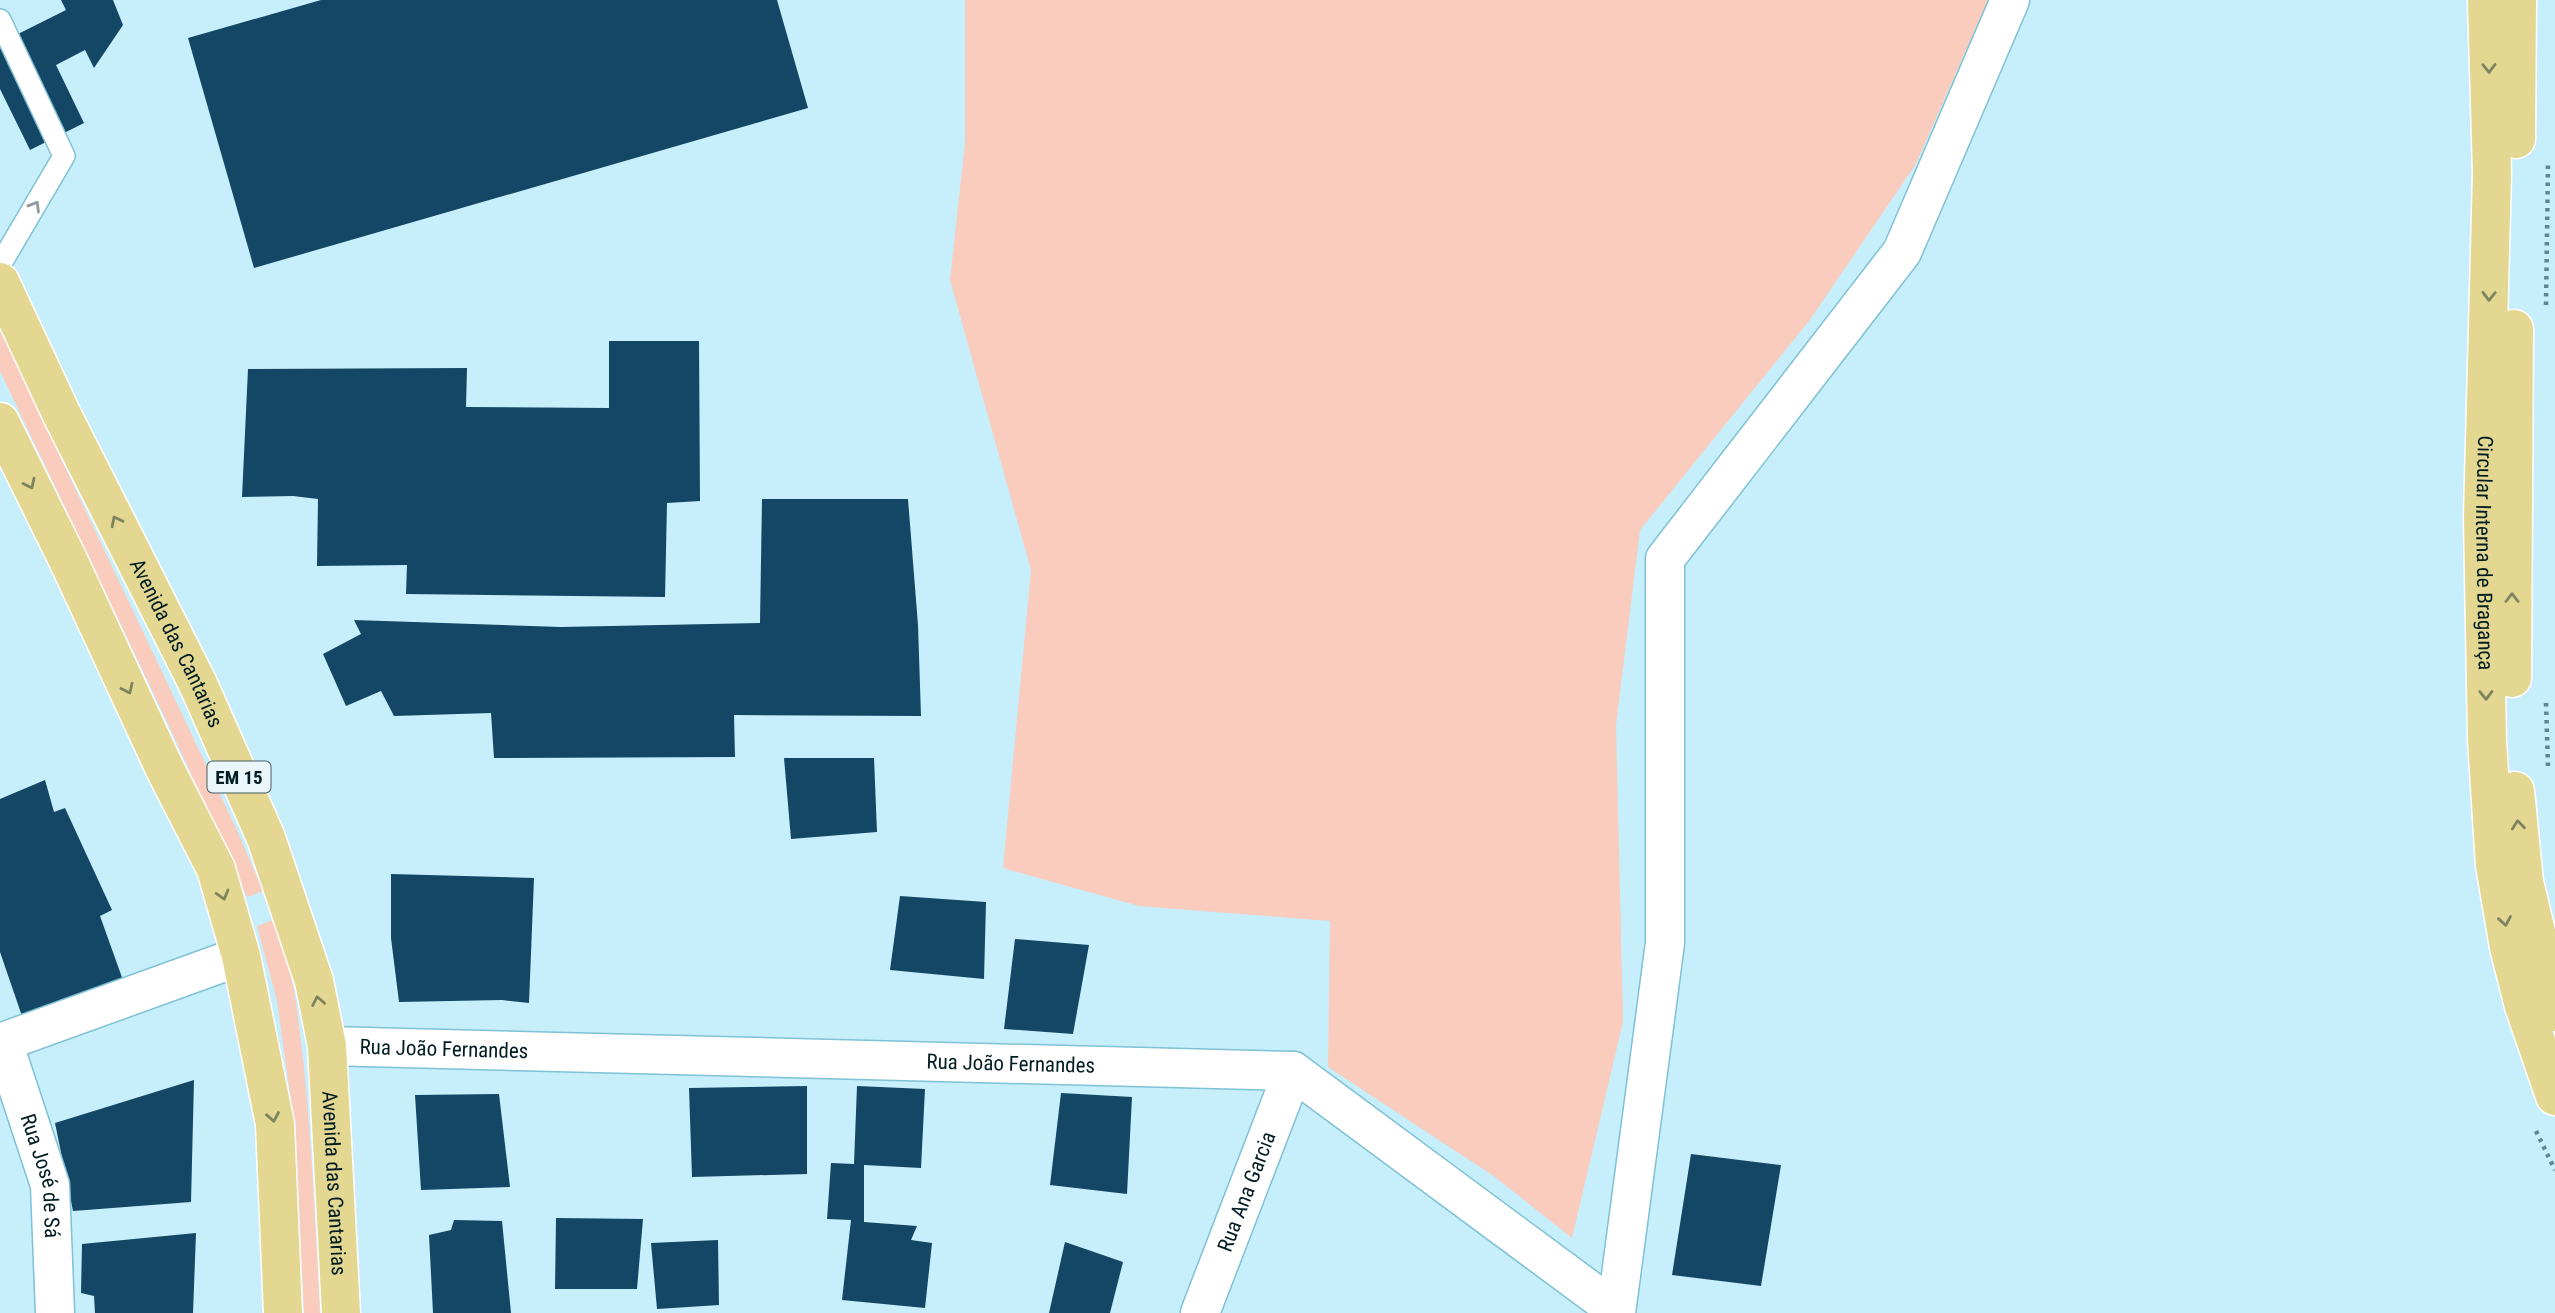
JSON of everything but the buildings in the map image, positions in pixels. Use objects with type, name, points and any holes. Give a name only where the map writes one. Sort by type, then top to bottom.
[{"type":"main road","name":"Circular Interna de Bragança","points":[[2487,0],[2491,173],[2483,518],[2487,740],[2495,865],[2509,947],[2524,1006],[2555,1096]]},
{"type":"main road","name":"Circular Interna de Bragança","points":[[2517,0],[2512,766],[2524,882],[2555,1012]]},
{"type":"main road","name":"Avenida das Cantarias","points":[[0,282],[61,413],[198,684],[266,838],[314,981],[327,1046],[341,1313]]},
{"type":"main road","name":"EM 15","points":[[0,422],[69,562],[164,767],[216,869],[242,956],[275,1124],[283,1313]]},
{"type":"street","points":[[1293,1070],[1616,1312],[1665,943],[1665,559],[1902,252],[2010,0]]},
{"type":"street","points":[[2,1043],[242,956]]},
{"type":"street","name":"Rua José de Sá","points":[[2,1043],[50,1185],[55,1313]]},
{"type":"street","name":"Rua João Fernandes","points":[[327,1046],[1293,1070]]},
{"type":"street","name":"Rua Ana Garcia","points":[[1200,1313],[1293,1070]]},
{"type":"lane","points":[[0,20],[64,156],[0,265]]},
{"type":"shaded area","points":[[965,0],[1988,0],[1916,164],[1809,321],[1640,530],[1616,725],[1623,1022],[1572,1238],[1495,1177],[1328,1067],[1330,921],[1139,906],[1003,868],[1031,570],[950,280],[965,143]]},
{"type":"shaded area","points":[[0,330],[236,828],[263,891],[247,897],[170,728],[0,371]]},
{"type":"shaded area","points":[[273,920],[286,955],[300,1029],[320,1313],[304,1313],[293,1115],[277,1001],[257,926]]}]
